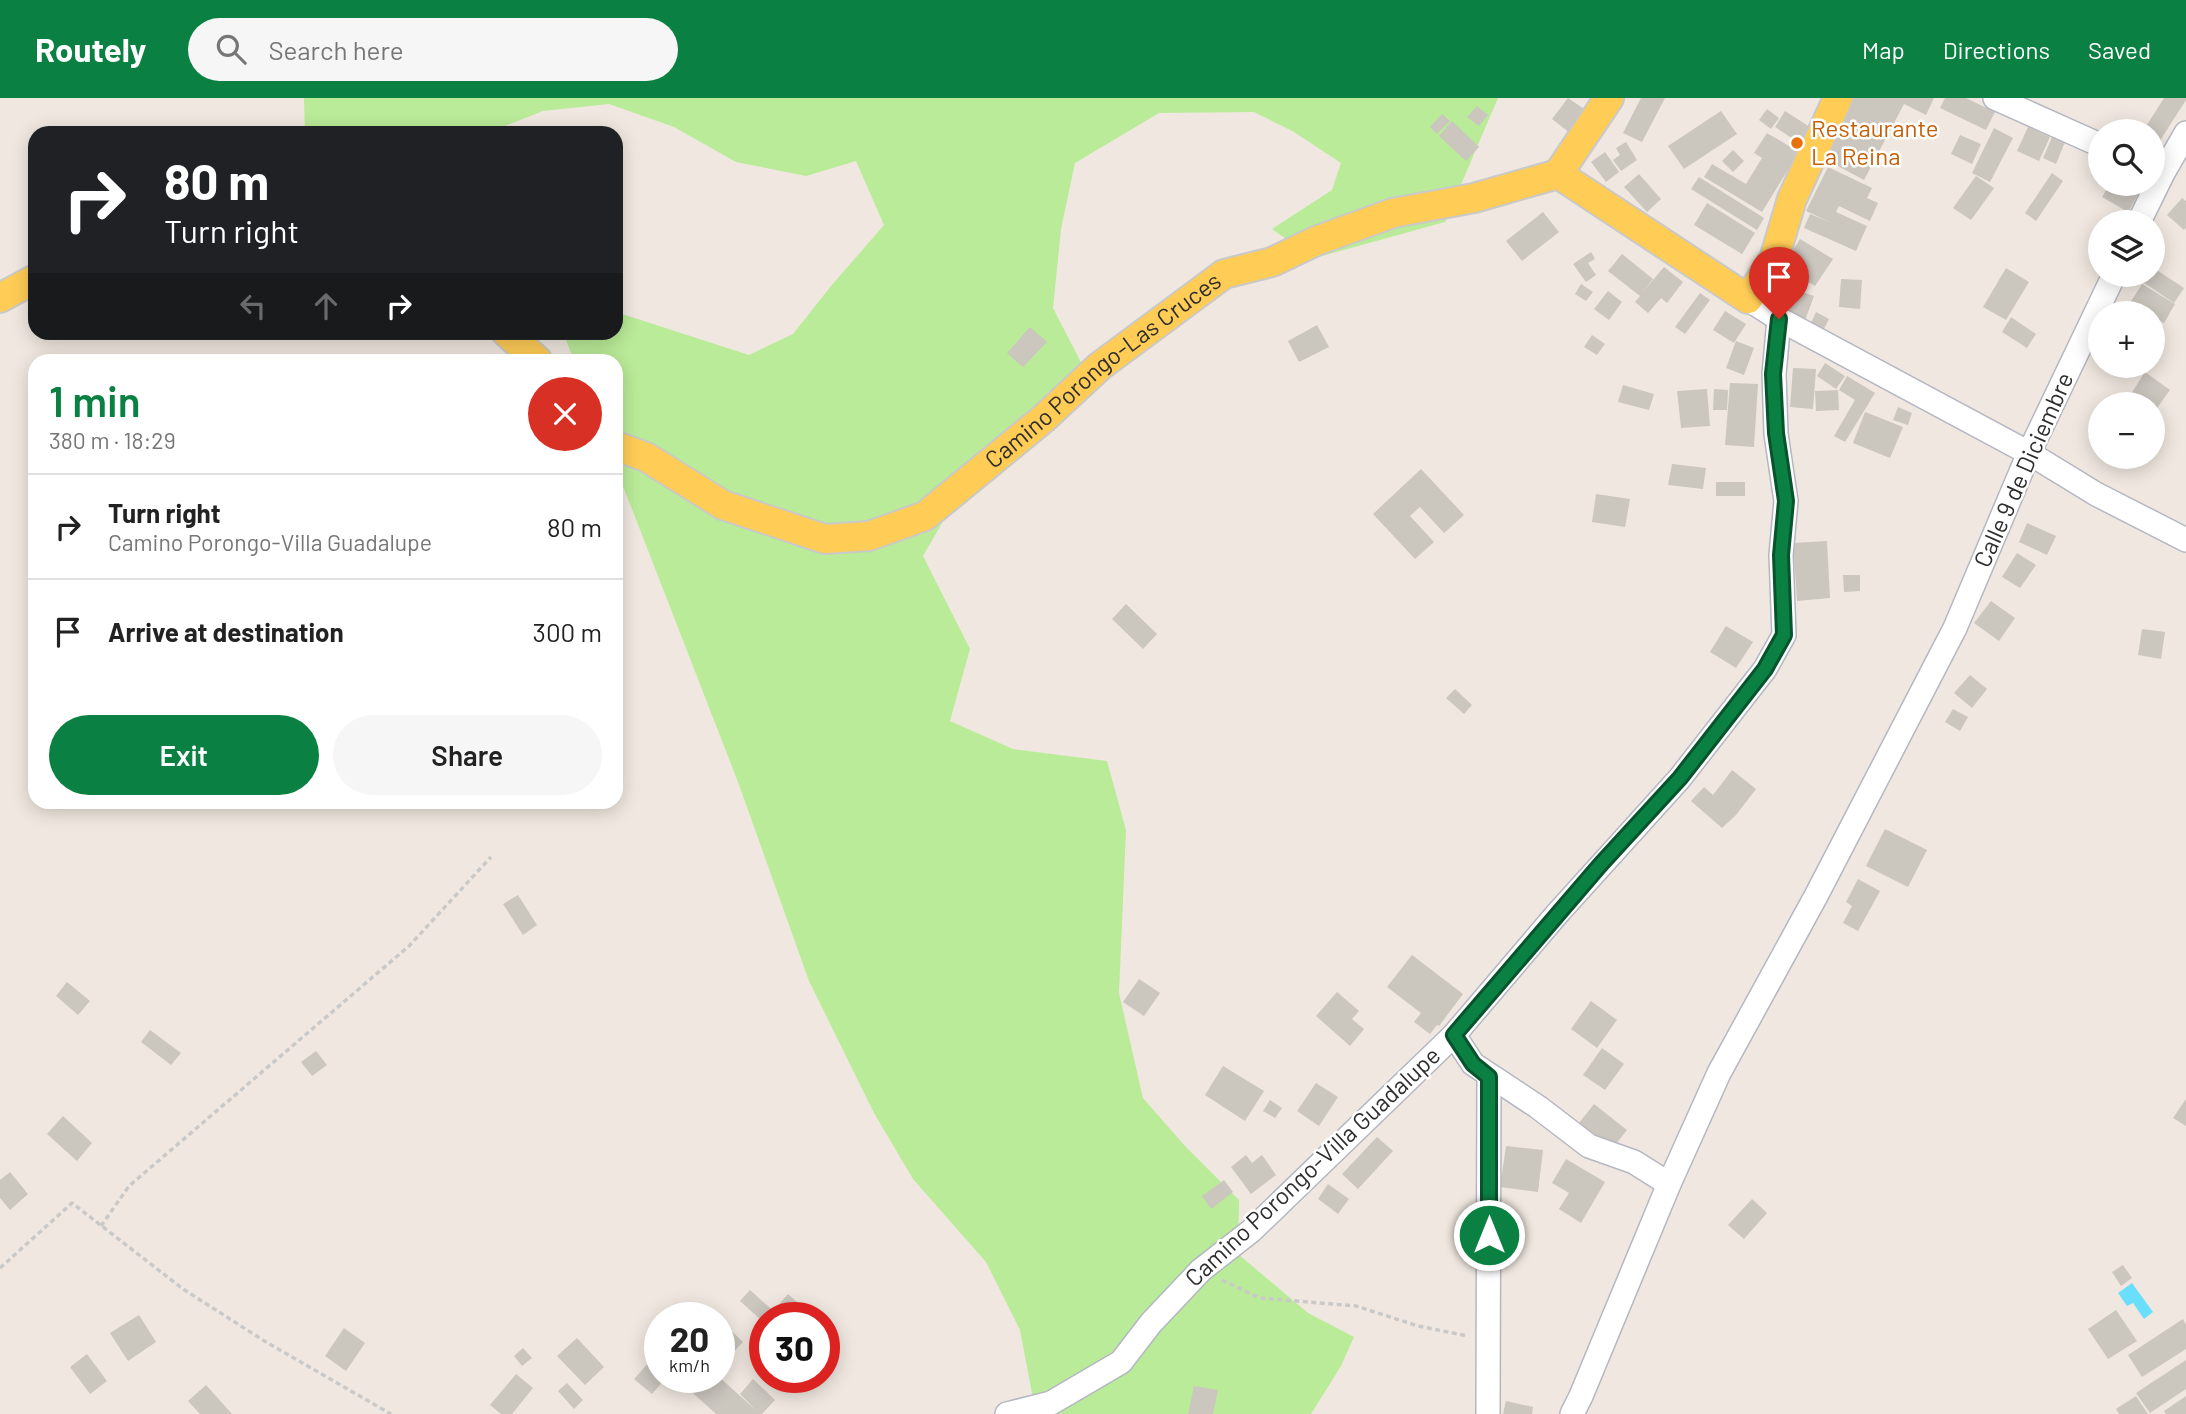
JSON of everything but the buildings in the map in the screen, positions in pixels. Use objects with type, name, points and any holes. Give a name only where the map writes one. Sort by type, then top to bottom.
[{"type":"main road","points":[[1609,98],[1558,174],[1748,299],[1774,259],[1792,199],[1838,98]]},
{"type":"main road","name":"Camino Porongo-Las Cruces","points":[[623,449],[646,457],[723,505],[825,539],[869,536],[925,516],[1043,419],[1100,366],[1224,274],[1272,262],[1316,241],[1393,213],[1474,198],[1558,174]]},
{"type":"main road","points":[[0,298],[28,283]]},
{"type":"main road","points":[[515,340],[530,354]]},
{"type":"street","points":[[1995,98],[2088,140]]},
{"type":"street","points":[[2165,162],[2186,133]]},
{"type":"street","name":"Calle 9 de Diciembre","points":[[1572,1414],[1719,1073],[1816,896],[1955,628],[2029,453],[2108,287]]},
{"type":"street","points":[[1748,299],[1779,319],[2186,541]]},
{"type":"street","name":"Camino Porongo-Villa Guadalupe","points":[[1007,1414],[1051,1403],[1121,1362],[1151,1322],[1201,1270],[1251,1231],[1454,1035],[1591,876],[1680,778],[1765,669],[1784,635],[1781,555],[1786,501],[1776,433],[1773,374],[1779,319]]},
{"type":"street","points":[[1454,1035],[1473,1064],[1489,1077],[1538,1107],[1590,1146],[1633,1162],[1669,1184]]},
{"type":"street","points":[[1488,1414],[1489,1077]]},
{"type":"path","points":[[101,1226],[129,1186],[409,946],[491,857]]},
{"type":"path","points":[[0,1268],[72,1203],[183,1289],[266,1342],[391,1414]]},
{"type":"path","points":[[1201,1270],[1260,1298],[1356,1306],[1418,1326],[1489,1340]]},
{"type":"green space","points":[[304,98],[1498,98],[1445,222],[1322,256],[1290,242],[1272,229],[1332,190],[1341,163],[1294,132],[1254,112],[1159,113],[1075,163],[1061,229],[1053,308],[1085,370],[982,454],[923,556],[970,649],[950,721],[1013,749],[1107,761],[1126,830],[1119,993],[1143,1098],[1185,1146],[1239,1200],[1238,1254],[1308,1313],[1354,1337],[1341,1366],[1311,1414],[1020,1414],[1034,1404],[1020,1330],[986,1262],[913,1179],[874,1113],[809,981],[738,782],[623,486],[623,354],[572,354],[566,340],[623,340],[623,314],[749,355],[793,334],[884,225],[856,161],[806,176],[736,162],[674,127],[609,104],[543,111],[505,126],[305,126]]},
{"type":"water","points":[[2132,1283],[2153,1312],[2144,1319],[2133,1303],[2127,1306],[2118,1293]]},
{"type":"place","name":"Restaurante La Reina","points":[[1797,143]]},
{"type":"route","points":[[1489,1235],[1489,1077],[1473,1064],[1454,1035],[1557,914],[1680,778],[1765,669],[1784,635],[1781,555],[1786,501],[1776,433],[1773,374],[1779,319]]}]
